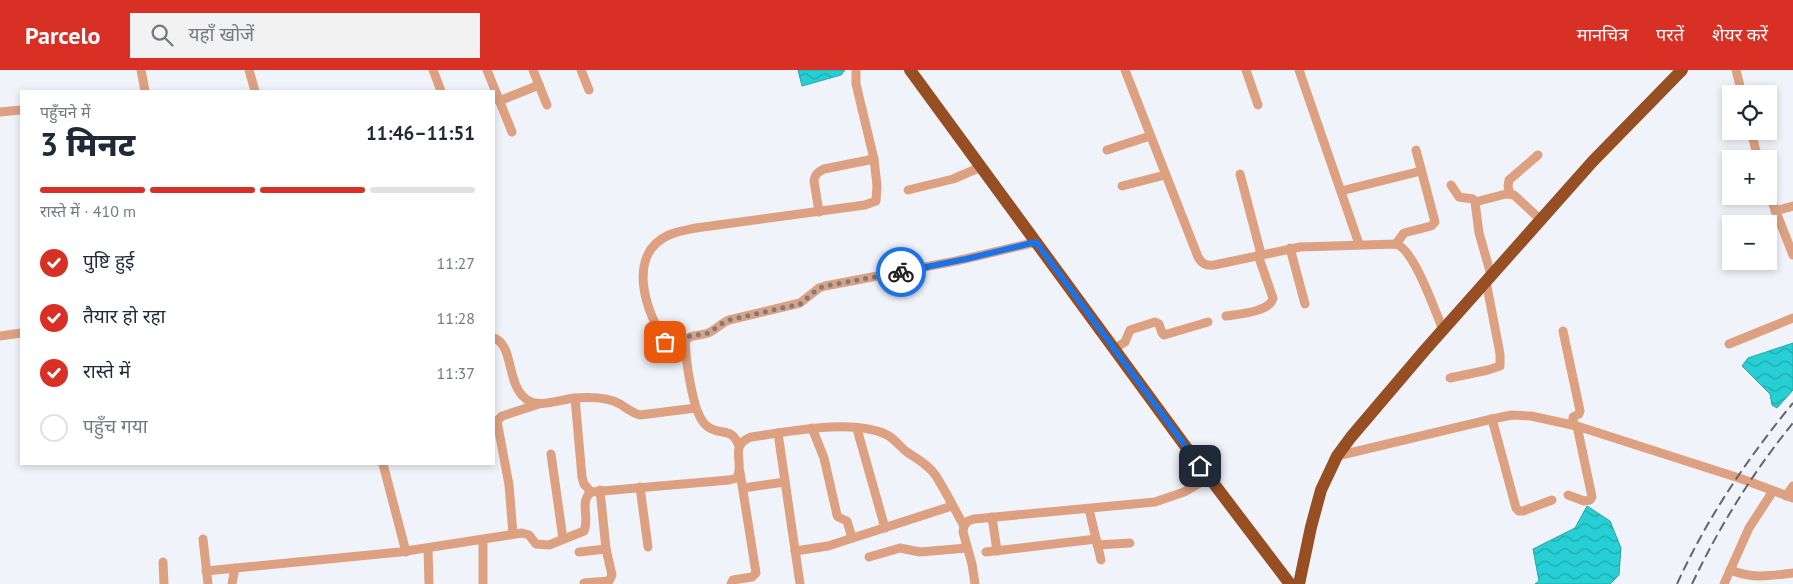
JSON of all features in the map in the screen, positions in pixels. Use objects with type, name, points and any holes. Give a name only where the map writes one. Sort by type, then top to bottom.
[{"type":"highway","points":[[910,70],[1208,478],[1290,584]]},
{"type":"highway","points":[[1299,584],[1321,490],[1337,456],[1364,422],[1489,278],[1594,161],[1682,70]]},
{"type":"street","points":[[141,70],[144,90]]},
{"type":"street","points":[[249,70],[255,90]]},
{"type":"street","points":[[433,70],[441,90]]},
{"type":"street","points":[[487,70],[495,90]]},
{"type":"street","points":[[533,70],[547,104]]},
{"type":"street","points":[[580,70],[589,90]]},
{"type":"street","points":[[856,70],[856,84],[874,159],[877,186],[876,201],[865,206],[696,228],[669,235],[661,240],[653,248],[645,265],[643,283],[647,305],[667,343],[684,341],[690,336],[709,333],[729,320],[800,304],[819,288],[825,286],[962,260],[1036,242]]},
{"type":"street","points":[[1125,70],[1201,263],[1206,266],[1214,265],[1300,246],[1396,244],[1404,248],[1414,262],[1443,330]]},
{"type":"street","points":[[1246,70],[1258,105]]},
{"type":"street","points":[[1299,70],[1359,244]]},
{"type":"street","points":[[1736,70],[1740,85]]},
{"type":"street","points":[[499,101],[539,85]]},
{"type":"street","points":[[495,91],[512,132]]},
{"type":"street","points":[[0,112],[20,110]]},
{"type":"street","points":[[1107,150],[1150,136]]},
{"type":"street","points":[[1396,244],[1404,233],[1434,225],[1435,222],[1416,150]]},
{"type":"street","points":[[1510,194],[1509,180],[1538,155]]},
{"type":"street","points":[[819,212],[814,181],[818,172],[824,169],[874,159]]},
{"type":"street","points":[[908,190],[953,179],[981,167]]},
{"type":"street","points":[[1341,191],[1422,171]]},
{"type":"street","points":[[1226,316],[1261,309],[1272,302],[1240,174]]},
{"type":"street","points":[[1122,186],[1165,175]]},
{"type":"street","points":[[1450,378],[1500,366],[1489,278],[1479,233],[1475,202],[1473,199],[1459,197],[1451,186]]},
{"type":"street","points":[[1475,202],[1510,194],[1517,197],[1541,220]]},
{"type":"street","points":[[1773,205],[1792,252]]},
{"type":"street","points":[[1775,211],[1793,206]]},
{"type":"street","points":[[1290,248],[1305,304]]},
{"type":"street","points":[[1729,344],[1793,318]]},
{"type":"street","points":[[1114,349],[1125,342],[1130,330],[1155,322],[1160,324],[1164,335],[1208,322]]},
{"type":"street","points":[[1563,331],[1580,411],[1573,418],[1592,497],[1590,500],[1584,501],[1568,495]]},
{"type":"street","points":[[0,336],[20,332]]},
{"type":"street","points":[[495,338],[500,340],[505,347],[517,390],[531,402],[541,404]]},
{"type":"street","points":[[684,341],[688,379],[696,408],[704,424],[714,430],[732,434],[739,446],[740,472],[756,573],[752,577],[733,580],[731,584]]},
{"type":"street","points":[[513,534],[508,479],[497,421],[502,416],[541,404],[589,397],[616,402],[633,414],[640,415],[696,408]]},
{"type":"street","points":[[575,398],[582,477],[584,484],[595,491],[612,575],[611,579],[604,582],[584,583]]},
{"type":"street","points":[[1337,456],[1492,419],[1512,415],[1531,416],[1575,426],[1736,477],[1789,497],[1793,486]]},
{"type":"street","points":[[1492,419],[1516,508],[1519,511],[1523,511],[1552,500]]},
{"type":"street","points":[[739,446],[744,440],[751,437],[812,428],[845,427],[876,430],[889,436],[927,466],[936,476],[964,526]]},
{"type":"street","points":[[812,428],[824,458],[837,515],[847,521],[852,538]]},
{"type":"street","points":[[858,429],[885,528]]},
{"type":"street","points":[[778,434],[800,584]]},
{"type":"street","points":[[551,454],[563,539]]},
{"type":"street","points":[[383,465],[406,552]]},
{"type":"street","points":[[206,571],[406,552],[522,533],[529,535],[536,544],[542,546],[584,531],[587,520],[584,502],[586,496],[595,491],[729,480],[736,478],[740,472]]},
{"type":"street","points":[[975,584],[972,564],[963,532],[964,526],[968,521],[992,517],[1155,502],[1184,492],[1208,478]]},
{"type":"street","points":[[743,488],[785,482]]},
{"type":"street","points":[[640,487],[648,547]]},
{"type":"street","points":[[1724,584],[1749,528],[1773,491]]},
{"type":"street","points":[[794,551],[828,546],[952,506]]},
{"type":"street","points":[[1088,509],[1101,560]]},
{"type":"street","points":[[992,517],[997,550]]},
{"type":"street","points":[[203,539],[208,584]]},
{"type":"street","points":[[483,540],[483,584]]},
{"type":"street","points":[[986,552],[1096,542],[1130,543]]},
{"type":"street","points":[[869,557],[900,548],[920,552],[967,548]]},
{"type":"street","points":[[428,549],[429,584]]},
{"type":"street","points":[[579,552],[606,549]]},
{"type":"street","points":[[163,562],[164,584]]},
{"type":"street","points":[[232,584],[235,568]]},
{"type":"street","points":[[1730,570],[1758,577],[1793,573]]},
{"type":"water","points":[[798,70],[845,70],[841,75],[802,86]]},
{"type":"water","points":[[1793,343],[1793,390],[1777,408],[1772,405],[1770,394],[1742,366],[1748,358]]},
{"type":"water","points":[[1587,506],[1610,521],[1621,548],[1619,575],[1610,584],[1535,584],[1539,581],[1533,549],[1575,528]]},
{"type":"railway","points":[[1677,584],[1701,536],[1729,490],[1744,467],[1793,403]]},
{"type":"railway","points":[[1692,584],[1738,501],[1764,461],[1793,423]]},
{"type":"way so far","points":[[665,342],[669,344],[684,341],[690,336],[709,333],[724,321],[800,304],[819,288],[825,286],[901,272]]},
{"type":"route","points":[[901,272],[998,252],[1036,242],[1200,466]]}]
